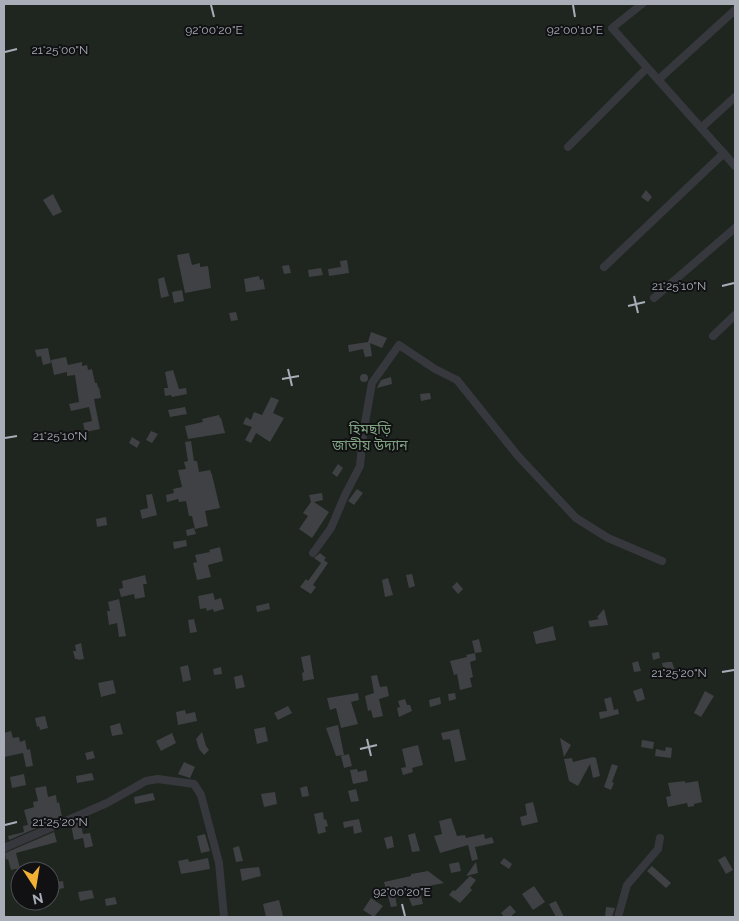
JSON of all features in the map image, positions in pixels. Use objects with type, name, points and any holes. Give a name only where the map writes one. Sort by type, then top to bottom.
[{"type":"street","points":[[642,4],[612,28],[735,166]]},
{"type":"street","points":[[658,80],[735,10]]},
{"type":"street","points":[[568,147],[647,68]]},
{"type":"street","points":[[701,128],[735,97]]},
{"type":"street","points":[[604,267],[724,153]]},
{"type":"street","points":[[654,298],[735,228]]},
{"type":"street","points":[[713,336],[735,315]]},
{"type":"street","points":[[313,553],[331,528],[360,466],[363,434],[372,383],[399,345],[435,369],[456,380],[518,456],[576,518],[608,538],[662,561]]},
{"type":"street","points":[[4,848],[98,807],[146,781],[158,778],[194,784],[201,795],[219,862],[224,917]]},
{"type":"street","points":[[618,917],[627,885],[658,849],[660,838]]},
{"type":"green space","name":"হিমছড়ি জাতীয় উদ্যান","points":[[4,4],[735,4],[735,917],[4,917]]},
{"type":"building","points":[[646,190],[652,197],[648,202],[641,197]]},
{"type":"building","points":[[53,194],[62,212],[53,216],[43,200]]},
{"type":"building","points":[[189,253],[192,265],[200,263],[200,267],[208,266],[211,288],[185,293],[177,255]]},
{"type":"building","points":[[347,260],[349,273],[329,276],[328,269],[341,267],[340,261]]},
{"type":"building","points":[[289,265],[291,273],[284,274],[282,266]]},
{"type":"building","points":[[321,268],[323,275],[309,277],[308,270]]},
{"type":"building","points":[[259,276],[260,280],[263,279],[265,289],[246,292],[244,279]]},
{"type":"building","points":[[164,277],[169,296],[161,298],[158,279]]},
{"type":"building","points":[[182,290],[184,301],[174,303],[172,292]]},
{"type":"building","points":[[236,312],[238,320],[231,321],[229,313]]},
{"type":"building","points":[[371,332],[387,338],[382,348],[370,343],[372,356],[365,357],[363,349],[349,352],[348,345],[368,342]]},
{"type":"building","points":[[48,348],[51,363],[43,365],[41,356],[37,357],[35,350]]},
{"type":"building","points":[[66,357],[68,365],[82,362],[82,366],[87,365],[88,370],[92,369],[101,398],[94,399],[100,429],[85,432],[83,423],[92,421],[89,407],[71,411],[69,404],[79,402],[75,375],[67,376],[67,372],[54,375],[51,360]]},
{"type":"building","points":[[173,370],[179,389],[186,388],[187,394],[172,397],[171,395],[165,396],[164,388],[168,388],[165,372]]},
{"type":"building","points":[[364,374],[368,378],[364,382],[360,378]]},
{"type":"building","points":[[391,377],[392,384],[377,388],[381,380]]},
{"type":"building","points":[[430,393],[431,399],[421,401],[420,394]]},
{"type":"building","points":[[271,397],[279,400],[273,413],[284,418],[270,442],[256,433],[251,443],[245,440],[252,427],[243,424],[246,417],[251,420],[254,412],[262,415]]},
{"type":"building","points":[[185,407],[187,414],[170,417],[168,410]]},
{"type":"building","points":[[219,415],[225,433],[188,439],[185,426],[203,422],[202,419]]},
{"type":"building","points":[[151,431],[158,434],[152,443],[146,440]]},
{"type":"building","points":[[132,437],[140,442],[137,448],[129,443]]},
{"type":"building","points":[[191,441],[194,461],[197,461],[199,472],[210,470],[220,508],[205,511],[208,526],[195,529],[192,516],[189,516],[186,501],[179,502],[178,499],[167,502],[166,495],[174,493],[173,489],[182,487],[178,470],[186,469],[184,462],[188,461],[185,442]]},
{"type":"building","points":[[338,464],[343,468],[337,477],[332,473]]},
{"type":"building","points":[[357,489],[363,493],[354,505],[348,501]]},
{"type":"building","points":[[322,493],[323,500],[314,502],[329,512],[312,538],[299,529],[308,516],[303,513],[311,502],[309,495]]},
{"type":"building","points":[[152,494],[157,515],[142,519],[140,510],[148,508],[146,495]]},
{"type":"building","points":[[106,517],[107,525],[97,527],[96,519]]},
{"type":"building","points":[[194,528],[196,534],[187,536],[186,530]]},
{"type":"building","points":[[186,540],[187,546],[174,549],[173,542]]},
{"type":"building","points":[[220,547],[223,561],[208,565],[211,577],[197,580],[193,563],[197,562],[195,555],[210,552],[209,550]]},
{"type":"building","points":[[320,553],[326,558],[324,560],[328,563],[313,585],[316,587],[311,594],[300,587],[306,579],[308,581],[321,563],[314,558]]},
{"type":"building","points":[[412,574],[415,586],[409,588],[406,575]]},
{"type":"building","points":[[145,575],[147,584],[143,584],[145,597],[135,599],[134,594],[121,597],[119,589],[123,588],[122,581]]},
{"type":"building","points":[[388,578],[393,595],[385,597],[382,580]]},
{"type":"building","points":[[457,582],[463,589],[458,594],[452,587]]},
{"type":"building","points":[[213,593],[215,600],[221,598],[224,609],[214,612],[213,609],[207,611],[206,608],[200,609],[198,596]]},
{"type":"building","points":[[119,599],[126,636],[119,637],[117,623],[109,625],[107,611],[110,611],[108,602]]},
{"type":"building","points":[[269,603],[270,609],[257,612],[256,606]]},
{"type":"building","points":[[604,609],[608,625],[590,627],[588,621],[599,619],[597,617]]},
{"type":"building","points":[[194,619],[197,632],[190,633],[188,620]]},
{"type":"building","points":[[553,626],[556,640],[536,644],[533,632]]},
{"type":"building","points":[[479,639],[482,652],[475,653],[472,641]]},
{"type":"building","points":[[81,643],[84,659],[78,660],[75,659],[73,651],[76,651],[75,645]]},
{"type":"building","points":[[659,652],[660,658],[653,660],[652,653]]},
{"type":"building","points":[[475,653],[476,660],[470,662],[473,677],[470,678],[472,687],[460,690],[457,674],[454,675],[450,661]]},
{"type":"building","points":[[310,655],[314,679],[303,681],[302,673],[304,672],[301,657]]},
{"type":"building","points":[[638,661],[641,671],[634,672],[632,663]]},
{"type":"building","points":[[672,662],[675,671],[665,675],[662,663]]},
{"type":"building","points":[[188,665],[191,680],[183,682],[180,667]]},
{"type":"building","points":[[221,667],[222,674],[214,675],[213,669]]},
{"type":"building","points":[[242,675],[245,687],[236,689],[234,677]]},
{"type":"building","points":[[377,675],[380,687],[387,686],[389,696],[379,699],[383,716],[373,718],[371,710],[368,711],[365,696],[374,693],[371,676]]},
{"type":"building","points":[[113,680],[116,693],[101,697],[98,683]]},
{"type":"building","points":[[642,688],[645,699],[637,702],[633,691]]},
{"type":"building","points":[[705,691],[714,696],[701,717],[694,713]]},
{"type":"building","points":[[358,693],[359,700],[351,702],[358,724],[341,728],[336,708],[330,710],[327,698]]},
{"type":"building","points":[[455,693],[456,699],[449,701],[448,694]]},
{"type":"building","points":[[440,697],[441,704],[430,707],[429,700]]},
{"type":"building","points":[[611,697],[614,710],[618,709],[619,714],[600,719],[599,712],[607,711],[604,699]]},
{"type":"building","points":[[405,699],[412,711],[399,717],[397,708],[400,707],[398,701]]},
{"type":"building","points":[[288,706],[292,713],[278,720],[274,713]]},
{"type":"building","points":[[185,710],[186,714],[195,712],[197,721],[178,725],[176,712]]},
{"type":"building","points":[[45,716],[48,728],[40,730],[39,726],[37,727],[35,718]]},
{"type":"building","points":[[120,723],[123,734],[112,736],[110,726]]},
{"type":"building","points":[[338,725],[344,755],[336,756],[326,728]]},
{"type":"building","points":[[265,727],[268,741],[257,744],[254,729]]},
{"type":"building","points":[[459,729],[466,760],[455,762],[450,739],[443,740],[441,733]]},
{"type":"building","points":[[11,731],[13,738],[19,737],[20,742],[25,740],[27,750],[30,749],[33,766],[26,767],[23,753],[4,757],[4,733]]},
{"type":"building","points":[[202,732],[209,750],[204,755],[199,749],[196,739]]},
{"type":"building","points":[[172,733],[176,743],[161,751],[156,741]]},
{"type":"building","points":[[560,738],[571,745],[564,757]]},
{"type":"building","points":[[642,740],[654,742],[653,749],[641,747]]},
{"type":"building","points":[[418,745],[423,765],[412,768],[413,772],[403,775],[401,768],[406,767],[402,749]]},
{"type":"building","points":[[666,747],[672,748],[671,758],[655,756],[656,749],[665,751]]},
{"type":"building","points":[[93,751],[95,758],[87,760],[85,753]]},
{"type":"building","points":[[349,754],[352,766],[344,768],[341,756]]},
{"type":"building","points":[[572,758],[573,762],[596,758],[600,776],[593,778],[590,764],[578,786],[569,781],[564,759]]},
{"type":"building","points":[[184,762],[195,767],[190,778],[178,774]]},
{"type":"building","points":[[612,764],[618,766],[611,790],[604,787]]},
{"type":"building","points":[[357,769],[358,772],[366,770],[368,781],[353,784],[350,770]]},
{"type":"building","points":[[92,773],[94,780],[77,783],[76,776]]},
{"type":"building","points":[[24,774],[26,785],[12,788],[10,777]]},
{"type":"building","points":[[685,781],[685,783],[698,781],[702,802],[688,807],[687,803],[668,807],[666,797],[671,796],[668,783]]},
{"type":"building","points":[[46,786],[48,797],[56,795],[62,817],[9,840],[8,836],[24,832],[23,826],[28,825],[24,810],[34,807],[33,802],[38,801],[35,788]]},
{"type":"building","points":[[307,786],[309,796],[302,797],[300,788]]},
{"type":"building","points":[[356,789],[359,801],[351,802],[348,791]]},
{"type":"building","points":[[275,792],[277,804],[264,807],[261,794]]},
{"type":"building","points":[[153,793],[155,800],[135,804],[134,797]]},
{"type":"building","points":[[533,802],[538,822],[522,826],[520,817],[527,815],[525,804]]},
{"type":"building","points":[[323,812],[324,820],[326,819],[328,826],[325,827],[326,832],[318,834],[314,814]]},
{"type":"building","points":[[451,818],[457,836],[465,835],[466,838],[484,834],[485,839],[492,837],[494,843],[475,847],[478,859],[472,861],[468,845],[440,853],[434,836],[442,834],[439,821]]},
{"type":"building","points":[[359,819],[362,832],[354,834],[353,826],[344,828],[343,822]]},
{"type":"building","points":[[80,821],[83,834],[90,833],[93,846],[85,848],[83,838],[74,840],[71,825]]},
{"type":"building","points":[[54,832],[57,842],[16,853],[18,861],[10,861],[10,866],[8,859],[6,860],[5,853]]},
{"type":"building","points":[[415,833],[420,851],[412,852],[408,835]]},
{"type":"building","points":[[205,834],[210,851],[201,853],[197,836]]},
{"type":"building","points":[[392,836],[394,847],[387,849],[384,838]]},
{"type":"building","points":[[239,846],[243,861],[236,862],[233,848]]},
{"type":"building","points":[[725,856],[733,870],[726,874],[718,860]]},
{"type":"building","points":[[208,858],[210,869],[181,874],[178,861],[188,859],[189,862]]},
{"type":"building","points":[[504,858],[512,864],[509,869],[500,863]]},
{"type":"building","points":[[459,862],[461,871],[451,873],[449,864]]},
{"type":"building","points":[[476,862],[478,873],[466,876]]},
{"type":"building","points":[[652,866],[671,883],[666,888],[647,871]]},
{"type":"building","points":[[259,867],[261,876],[242,881],[240,869]]},
{"type":"building","points":[[428,871],[444,883],[419,888],[423,904],[412,906],[407,893],[395,895],[397,906],[391,907],[384,882]]},
{"type":"building","points":[[470,876],[476,880],[470,888],[472,890],[460,903],[449,895]]},
{"type":"building","points":[[60,881],[63,881],[64,888],[60,889]]},
{"type":"building","points":[[534,886],[545,902],[533,910],[522,894]]},
{"type":"building","points":[[92,890],[94,898],[80,901],[78,892]]},
{"type":"building","points":[[115,897],[117,904],[106,906],[105,899]]},
{"type":"building","points":[[371,898],[383,906],[374,917],[363,910]]},
{"type":"building","points":[[279,900],[283,916],[266,917],[263,904]]},
{"type":"building","points":[[556,901],[564,917],[556,917],[549,904]]},
{"type":"building","points":[[510,905],[516,912],[510,917],[504,917],[501,913]]},
{"type":"building","points":[[606,907],[615,908],[612,917],[605,917]]}]
